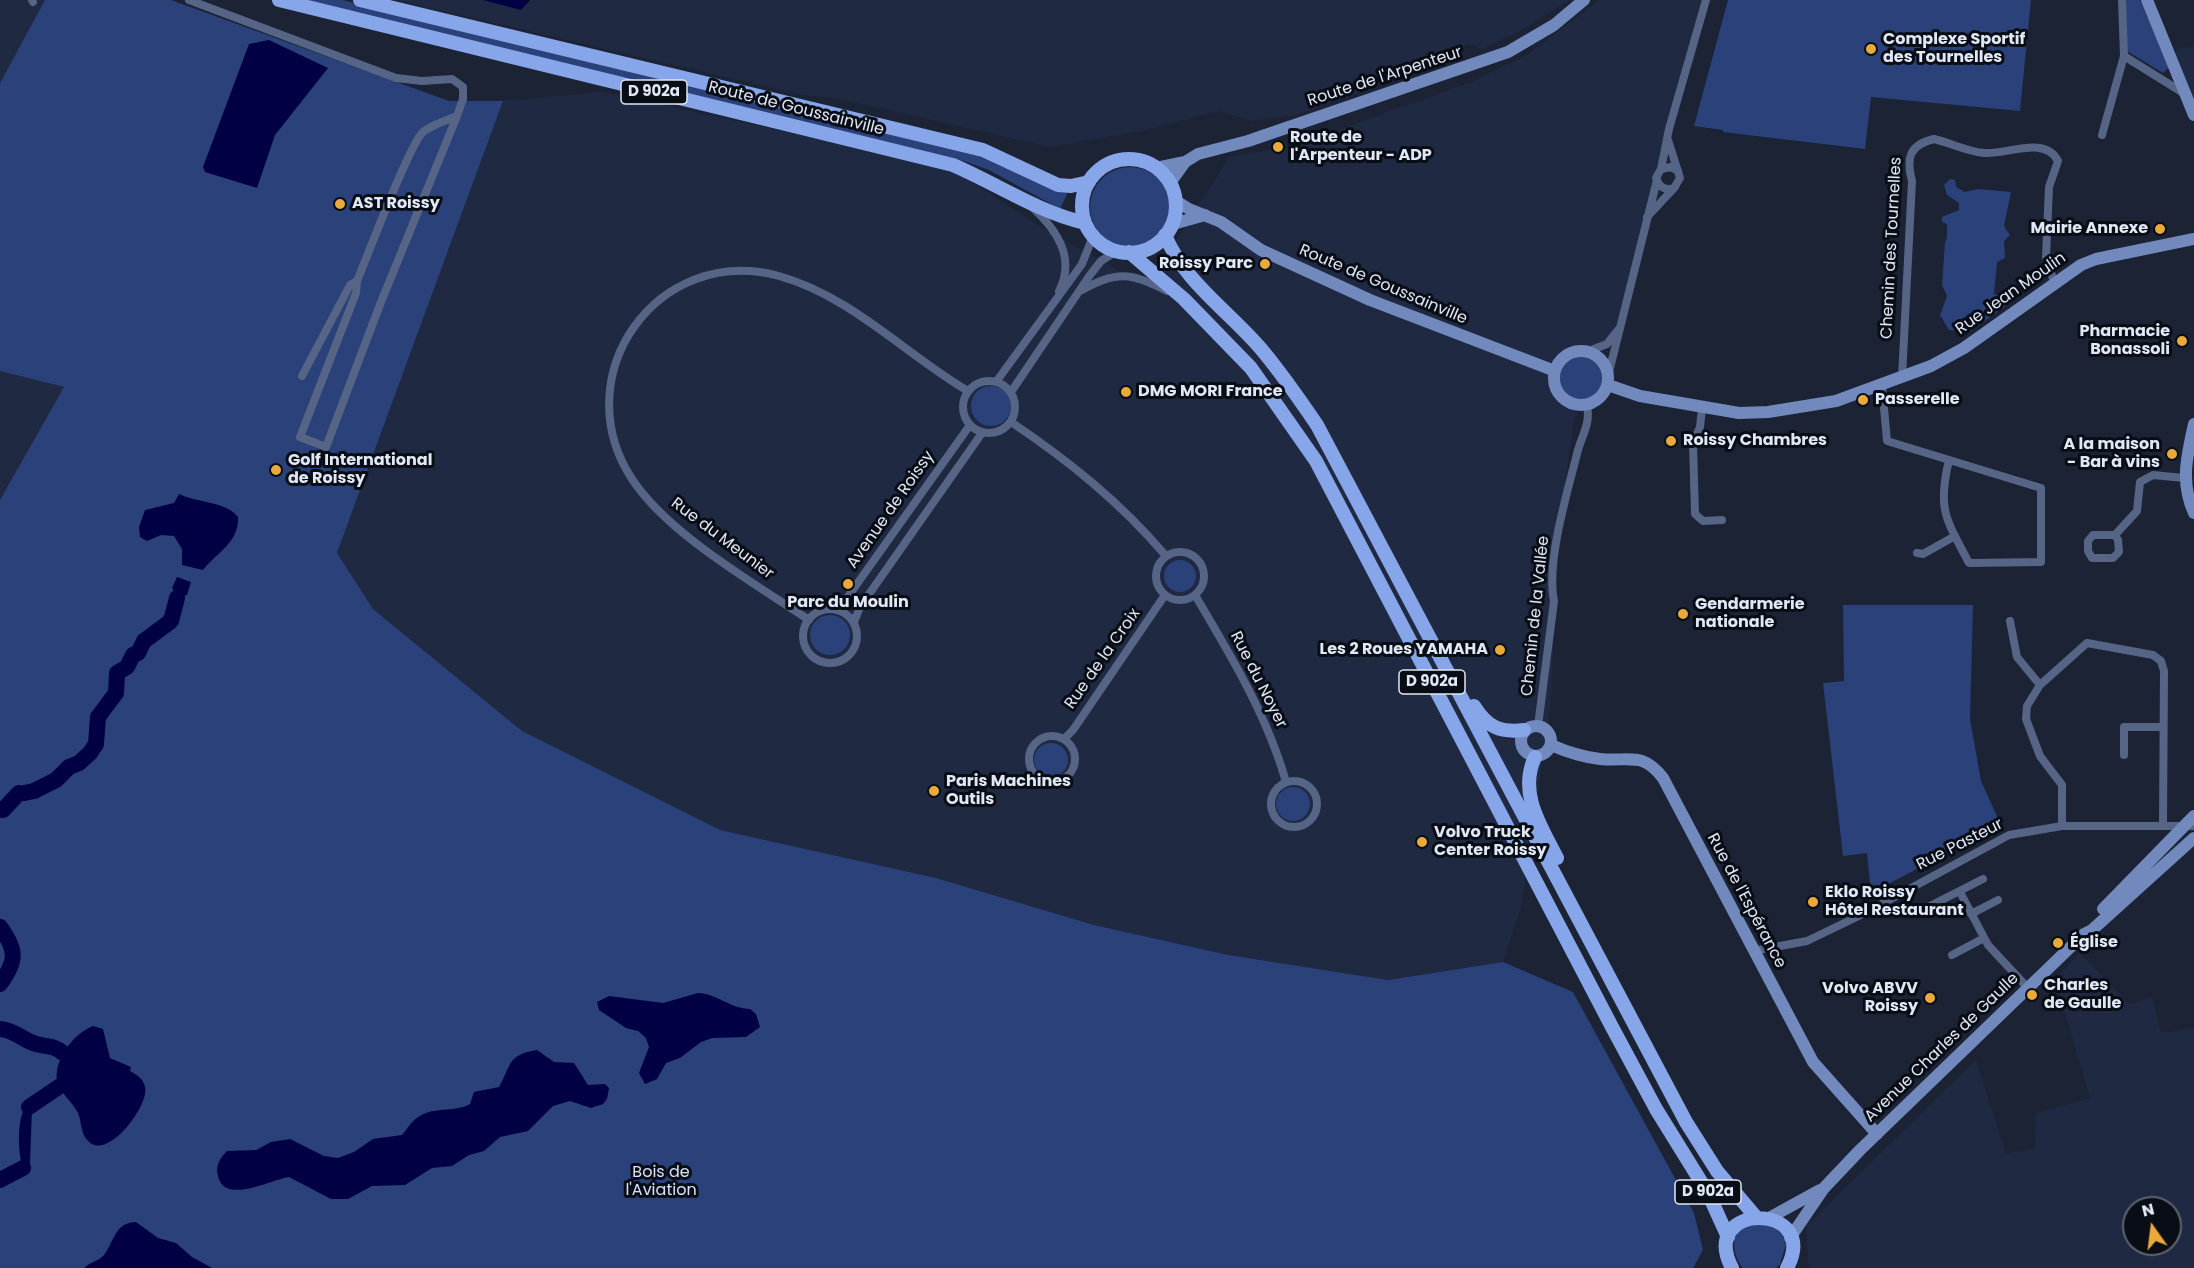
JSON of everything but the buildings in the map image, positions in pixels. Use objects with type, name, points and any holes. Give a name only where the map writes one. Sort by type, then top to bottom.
[{"type":"main road","name":"Route de Goussainville","points":[[279,0],[953,165],[989,180],[1023,200],[1086,223]]},
{"type":"main road","name":"Route de Goussainville","points":[[360,0],[982,150],[1058,185],[1071,186],[1089,182]]},
{"type":"main road","points":[[1134,159],[1156,168],[1170,183],[1176,201],[1169,229],[1155,244],[1123,252],[1093,236],[1086,223],[1082,201],[1089,182],[1102,168],[1122,160],[1134,159]]},
{"type":"main road","name":"D 902a","points":[[1169,229],[1173,254],[1184,270],[1263,351],[1317,425],[1443,658],[1686,1122],[1718,1171],[1755,1216]]},
{"type":"main road","name":"D 902a","points":[[1123,252],[1184,299],[1251,368],[1316,461],[1612,1027],[1656,1109],[1708,1193],[1728,1237]]},
{"type":"main road","points":[[1443,658],[1481,717],[1496,730],[1524,730]]},
{"type":"main road","points":[[1535,757],[1527,784],[1530,801],[1559,863],[1576,911]]},
{"type":"main road","points":[[1727,1264],[1728,1237],[1739,1223],[1755,1216],[1769,1218],[1785,1228],[1790,1238],[1790,1266]]},
{"type":"street","points":[[189,0],[396,78],[422,81],[452,79],[463,87],[463,99],[457,116],[326,447],[300,437],[356,293],[357,281],[421,133],[457,116]]},
{"type":"street","name":"Route de l'Arpenteur","points":[[1156,168],[1185,162],[1198,154],[1258,137],[1508,52],[1554,25],[1584,0]]},
{"type":"street","points":[[1620,328],[1606,344],[1586,352],[1566,356],[1555,371],[1554,380],[1561,397],[1568,402],[1587,405],[1600,398],[1608,380],[1647,218],[1706,0]]},
{"type":"street","points":[[2102,135],[2124,56],[2122,0]]},
{"type":"street","points":[[2147,0],[2194,115]]},
{"type":"street","points":[[2124,56],[2185,94]]},
{"type":"street","points":[[1647,218],[1676,186],[1680,178],[1668,137]]},
{"type":"street","name":"Chemin des Tournelles","points":[[1902,377],[1912,182],[1908,156],[1914,147],[1934,139],[1951,146],[1983,153],[2002,154],[2028,147],[2048,150],[2054,154],[2058,161],[2049,187],[2046,257],[2054,282]]},
{"type":"street","points":[[1170,183],[1185,162]]},
{"type":"street","points":[[1661,169],[1671,167],[1677,171]]},
{"type":"street","points":[[1657,180],[1666,189],[1676,186]]},
{"type":"street","points":[[1023,200],[1052,225],[1060,239],[1066,261],[1064,280],[1049,310]]},
{"type":"street","name":"Route de Goussainville","points":[[1176,201],[1221,222],[1261,250],[1370,300],[1555,371]]},
{"type":"street","points":[[1169,229],[1205,215]]},
{"type":"street","points":[[996,382],[1082,264],[1093,236]]},
{"type":"street","name":"Rue Jean Moulin","points":[[1608,380],[1621,391],[1738,413],[1768,412],[1836,401],[1882,386],[1931,366],[1978,341],[2074,268],[2096,259],[2194,239]]},
{"type":"street","points":[[1011,392],[1101,261],[1123,252]]},
{"type":"street","name":"Rue du Meunier","points":[[808,620],[682,532],[653,505],[633,480],[618,453],[611,429],[609,402],[616,360],[630,332],[652,306],[689,282],[720,272],[758,272],[796,281],[839,302],[968,391]]},
{"type":"street","points":[[1081,290],[1099,280],[1124,275],[1137,277],[1184,299]]},
{"type":"street","points":[[302,376],[350,285],[357,281]]},
{"type":"street","points":[[1586,352],[1601,359],[1608,380]]},
{"type":"street","points":[[981,382],[996,382],[1011,392],[1015,407],[1011,422],[998,432],[982,433],[970,425],[963,404],[968,391],[981,382]]},
{"type":"street","points":[[1882,386],[1887,441],[2041,488],[2041,562],[1969,562],[1946,518],[1942,490],[1949,460]]},
{"type":"street","name":"Chemin de la Vallée","points":[[1538,726],[1554,601],[1551,587],[1558,536],[1577,450],[1587,429],[1587,405]]},
{"type":"street","points":[[1702,408],[1700,427],[1693,443],[1695,514],[1703,521],[1722,520]]},
{"type":"street","points":[[1011,422],[1082,471],[1138,523],[1166,556]]},
{"type":"street","points":[[2194,424],[2184,478],[2187,498],[2194,513]]},
{"type":"street","name":"Avenue de Roissy","points":[[833,609],[847,598],[970,425]]},
{"type":"street","name":"Avenue de Roissy","points":[[854,622],[860,607],[982,433]]},
{"type":"street","points":[[2115,535],[2137,511],[2140,482],[2153,475],[2184,478]]},
{"type":"street","points":[[1917,553],[1923,554],[1955,536]]},
{"type":"street","points":[[1173,553],[1187,553],[1199,562],[1204,576],[1200,590],[1195,595],[1180,600],[1165,595],[1156,583],[1155,575],[1161,561],[1166,556],[1173,553]]},
{"type":"street","name":"Rue de la Croix","points":[[1064,739],[1073,730],[1165,595]]},
{"type":"street","name":"Rue du Noyer","points":[[1195,595],[1235,663],[1254,702],[1279,759],[1286,782]]},
{"type":"street","points":[[833,609],[848,616],[854,622],[857,631],[855,648],[842,661],[826,663],[818,660],[806,648],[803,634],[808,620],[824,610],[833,609]]},
{"type":"street","points":[[2010,621],[2017,657],[2040,685]]},
{"type":"street","points":[[2062,826],[2062,785],[2040,756],[2026,719],[2027,706],[2040,685],[2087,643],[2153,655],[2161,661],[2164,671],[2163,825]]},
{"type":"street","points":[[1538,726],[1547,731],[1551,745],[1545,754],[1535,757],[1522,749],[1520,739],[1524,730],[1538,726]]},
{"type":"street","points":[[2124,755],[2124,727],[2163,727]]},
{"type":"street","points":[[1049,736],[1064,739],[1073,750],[1075,758],[1071,771],[1055,782],[1038,778],[1028,763],[1031,747],[1049,736]]},
{"type":"street","name":"Rue de l'Espérance","points":[[1551,745],[1572,754],[1603,759],[1642,760],[1655,767],[1663,778],[1813,1062],[1877,1134]]},
{"type":"street","points":[[1301,781],[1308,785],[1317,797],[1316,812],[1307,824],[1300,827],[1285,826],[1274,816],[1271,808],[1274,793],[1286,782],[1301,781]]},
{"type":"street","name":"Avenue Charles de Gaulle","points":[[2084,934],[2087,925],[2188,826],[2194,816]]},
{"type":"street","name":"Rue Pasteur","points":[[1753,951],[1808,941],[1865,913],[2009,835],[2062,826],[2188,826]]},
{"type":"street","name":"Avenue Charles de Gaulle","points":[[1790,1238],[1824,1188],[1877,1134],[2084,934],[2092,930],[2194,838]]},
{"type":"street","points":[[1928,907],[1983,879]]},
{"type":"street","points":[[1959,892],[1984,938],[2028,988]]},
{"type":"street","points":[[1971,914],[1998,900]]},
{"type":"street","points":[[1952,955],[1984,938]]},
{"type":"street","name":"Avenue Charles de Gaulle","points":[[1769,1218],[1824,1188]]},
{"type":"shaded area","points":[[0,0],[45,0],[0,83]]},
{"type":"shaded area","points":[[396,0],[1569,0],[1517,33],[1481,49],[1470,44],[1455,49],[1449,61],[1296,115],[1252,121],[1219,111],[1142,131],[1050,147],[831,97],[803,95]]},
{"type":"shaded area","points":[[483,0],[530,0],[521,10]]},
{"type":"shaded area","points":[[1599,0],[1704,0],[1617,322],[1574,421],[1557,538],[1551,703],[1522,904],[1503,962],[1388,980],[1235,957],[1094,925],[936,878],[720,830],[522,731],[373,609],[337,554],[503,101],[602,92],[949,167],[1046,230],[1147,286],[1230,156],[1287,148],[1469,83],[1527,55]]},
{"type":"shaded area","points":[[269,40],[328,68],[275,135],[257,188],[205,172],[203,167],[249,44]]},
{"type":"shaded area","points":[[2194,46],[2194,100],[2174,50]]},
{"type":"shaded area","points":[[0,371],[64,387],[0,500]]},
{"type":"shaded area","points":[[179,494],[219,505],[238,517],[235,534],[203,570],[182,565],[182,549],[174,536],[161,535],[147,541],[140,537],[139,527],[145,510],[174,503]]},
{"type":"shaded area","points":[[177,577],[191,582],[187,595],[178,598],[172,588]]},
{"type":"shaded area","points":[[2080,953],[2129,1004],[2152,997],[2161,1033],[2194,1028],[2194,1268],[1809,1268],[1806,1226],[1976,1060],[2006,1154],[2035,1148],[2036,1113],[2090,1098],[2055,979]]},
{"type":"shaded area","points":[[698,993],[712,996],[737,1007],[750,1009],[756,1014],[760,1027],[746,1037],[712,1038],[701,1042],[680,1058],[666,1063],[657,1079],[645,1084],[639,1073],[649,1047],[646,1038],[638,1031],[626,1028],[599,1010],[597,1002],[609,996],[663,1003]]},
{"type":"shaded area","points":[[93,1026],[103,1029],[110,1058],[131,1067],[130,1071],[141,1079],[145,1087],[141,1106],[126,1128],[106,1144],[96,1145],[85,1138],[77,1111],[60,1088],[57,1077],[61,1057],[69,1044],[80,1033]]},
{"type":"shaded area","points":[[537,1050],[554,1062],[574,1063],[588,1085],[605,1084],[609,1088],[607,1099],[603,1104],[591,1108],[570,1101],[553,1106],[528,1131],[500,1137],[484,1151],[469,1155],[452,1166],[432,1168],[405,1185],[372,1186],[348,1199],[331,1199],[289,1177],[238,1190],[229,1189],[222,1184],[218,1176],[219,1162],[227,1151],[256,1150],[271,1142],[290,1139],[324,1156],[338,1158],[354,1152],[373,1139],[402,1135],[418,1117],[424,1114],[464,1107],[470,1104],[474,1092],[499,1087],[515,1058]]},
{"type":"shaded area","points":[[27,1106],[32,1108],[30,1163],[23,1168],[19,1145],[20,1126],[23,1111]]},
{"type":"shaded area","points":[[136,1222],[158,1238],[176,1243],[192,1257],[212,1268],[84,1268],[104,1255],[119,1229]]},
{"type":"green space","name":"Bois de l'Aviation","points":[[45,0],[171,0],[449,101],[503,101],[337,553],[373,609],[522,731],[720,830],[936,878],[1094,925],[1228,955],[1388,980],[1503,962],[1573,992],[1694,1213],[1703,1250],[1693,1268],[0,1268],[0,500],[64,387],[0,371],[0,83]]},
{"type":"green space","points":[[297,0],[342,0],[971,151],[1068,192],[1060,209],[989,170],[961,160]]},
{"type":"green space","name":"Complexe Sportif des Tournelles","points":[[1728,0],[2031,0],[2020,111],[1871,97],[1865,149],[1723,132],[1723,130],[1694,126]]},
{"type":"green space","points":[[2124,0],[2140,0],[2169,67],[2163,73],[2127,51]]},
{"type":"green space","points":[[1122,167],[1138,167],[1159,178],[1170,199],[1170,215],[1159,236],[1138,247],[1122,247],[1108,241],[1096,229],[1090,215],[1090,199],[1096,185],[1108,173]]},
{"type":"green space","points":[[1950,179],[1955,180],[1956,187],[1965,192],[1978,189],[2011,192],[2004,226],[2010,235],[2004,241],[2005,258],[1997,262],[1994,294],[2013,301],[1969,332],[1949,330],[1940,315],[1947,296],[1942,285],[1947,224],[1942,222],[1942,217],[1959,210],[1959,203],[1947,195],[1944,185]]},
{"type":"green space","points":[[1581,357],[1596,363],[1602,378],[1596,393],[1581,399],[1566,393],[1560,378],[1566,363]]},
{"type":"green space","points":[[991,386],[1005,392],[1011,406],[1005,420],[991,426],[977,420],[971,406],[977,392]]},
{"type":"green space","points":[[1180,560],[1192,564],[1196,576],[1192,588],[1180,592],[1168,588],[1164,576],[1168,564]]},
{"type":"green space","points":[[1843,605],[1973,605],[1970,719],[1981,781],[2001,825],[1871,893],[1867,853],[1843,856],[1823,683],[1844,681]]},
{"type":"green space","points":[[830,615],[838,616],[844,621],[849,627],[849,643],[844,649],[838,654],[830,655],[822,654],[816,649],[811,643],[810,635],[811,627],[816,621],[822,616]]},
{"type":"green space","points":[[1051,743],[1063,748],[1068,760],[1063,772],[1051,777],[1039,772],[1034,760],[1039,748]]},
{"type":"green space","points":[[1293,787],[1305,792],[1310,804],[1305,816],[1293,821],[1281,816],[1276,804],[1281,792]]},
{"type":"green space","points":[[1768,1222],[1783,1235],[1786,1245],[1780,1264],[1776,1268],[1743,1268],[1735,1251],[1737,1233],[1747,1224]]},
{"type":"waterway","points":[[24,793],[34,791],[56,780],[69,767],[79,763],[90,753],[96,744],[98,717],[116,693],[117,673],[127,667],[144,641],[171,621],[177,598]]},
{"type":"waterway","points":[[3,810],[19,793]]},
{"type":"waterway","points":[[0,927],[10,942],[13,956],[10,969],[0,984]]},
{"type":"waterway","points":[[0,1029],[36,1044],[53,1047],[63,1053]]},
{"type":"waterway","points":[[29,1107],[60,1086]]},
{"type":"waterway","points":[[0,1180],[23,1168]]},
{"type":"place","name":"Complexe Sportif des Tournelles","points":[[1871,49]]},
{"type":"place","name":"Route de l'Arpenteur - ADP","points":[[1278,147]]},
{"type":"place","name":"AST Roissy","points":[[340,204]]},
{"type":"place","name":"Mairie Annexe","points":[[2160,229]]},
{"type":"place","name":"Roissy Parc","points":[[1265,264]]},
{"type":"place","name":"Pharmacie Bonassoli","points":[[2182,341]]},
{"type":"place","name":"DMG MORI France","points":[[1126,392]]},
{"type":"place","name":"Passerelle","points":[[1863,400]]},
{"type":"place","name":"Roissy Chambres","points":[[1671,441]]},
{"type":"place","name":"A la maison - Bar à vins","points":[[2172,454]]},
{"type":"place","name":"Golf International de Roissy","points":[[276,470]]},
{"type":"place","name":"Parc du Moulin","points":[[848,584]]},
{"type":"place","name":"Gendarmerie nationale","points":[[1683,614]]},
{"type":"place","name":"Les 2 Roues YAMAHA","points":[[1500,650]]},
{"type":"place","name":"Paris Machines Outils","points":[[934,791]]},
{"type":"place","name":"Volvo Truck Center Roissy","points":[[1422,842]]},
{"type":"place","name":"Eklo Roissy Hôtel Restaurant","points":[[1813,902]]},
{"type":"place","name":"Église","points":[[2058,943]]},
{"type":"place","name":"Charles de Gaulle","points":[[2032,995]]},
{"type":"place","name":"Volvo ABVV Roissy","points":[[1930,998]]}]
